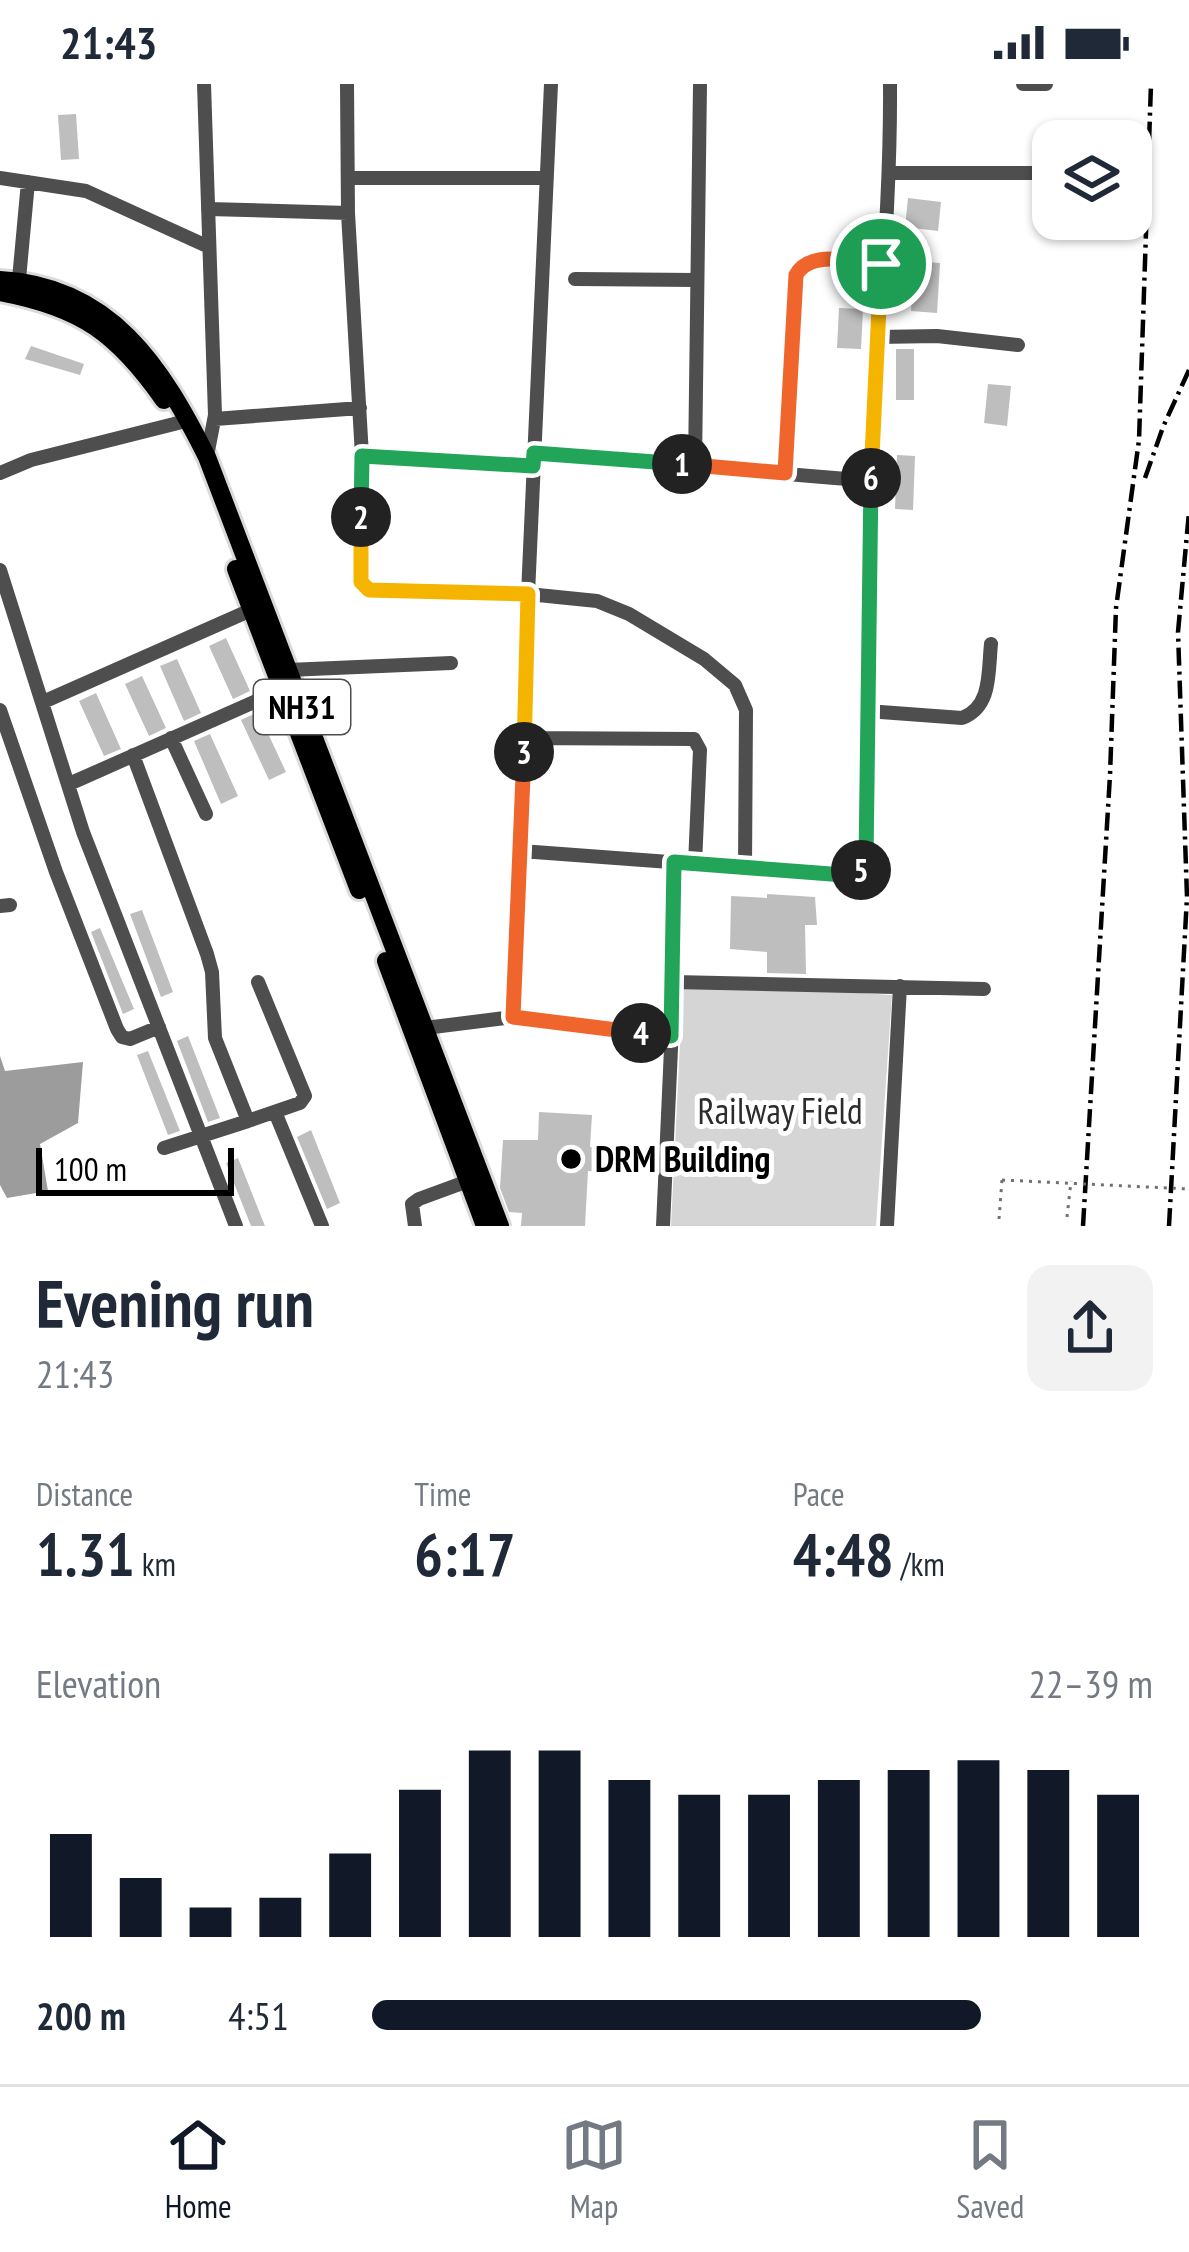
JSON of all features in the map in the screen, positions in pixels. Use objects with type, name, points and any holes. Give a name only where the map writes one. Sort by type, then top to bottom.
[{"type":"highway","name":"NH31","points":[[9,287],[61,306],[107,333],[132,356],[178,423],[197,462],[485,1226]]},
{"type":"highway","name":"NH31","points":[[9,287],[72,298],[116,323],[154,364],[207,457],[500,1226]]},
{"type":"street","points":[[204,84],[215,419],[207,457]]},
{"type":"street","points":[[347,84],[363,586],[383,591],[528,594],[597,601],[704,659],[735,685],[746,710],[745,868]]},
{"type":"street","points":[[513,1017],[551,84]]},
{"type":"street","points":[[694,465],[700,84]]},
{"type":"street","points":[[521,851],[844,875],[860,872],[866,861],[871,481],[890,172],[890,84]]},
{"type":"street","points":[[1023,84],[1046,84]]},
{"type":"street","points":[[890,172],[1032,172]]},
{"type":"street","points":[[0,178],[86,190],[209,247]]},
{"type":"street","points":[[348,178],[546,178]]},
{"type":"street","points":[[9,287],[28,182]]},
{"type":"street","points":[[208,209],[348,213]]},
{"type":"street","points":[[785,473],[796,275],[813,260],[881,264]]},
{"type":"street","points":[[574,279],[696,280]]},
{"type":"street","points":[[878,337],[937,336],[1018,345]]},
{"type":"street","points":[[215,419],[360,408]]},
{"type":"street","points":[[0,473],[31,460],[178,423]]},
{"type":"street","points":[[362,456],[694,465],[871,481]]},
{"type":"street","points":[[0,570],[83,832],[236,1226]]},
{"type":"street","points":[[43,701],[251,610]]},
{"type":"street","points":[[867,711],[962,718],[975,713],[984,699],[991,644]]},
{"type":"street","points":[[288,670],[451,663]]},
{"type":"street","points":[[70,784],[281,690]]},
{"type":"street","points":[[0,710],[117,1029],[130,1039],[159,1027]]},
{"type":"street","points":[[171,738],[206,814]]},
{"type":"street","points":[[524,738],[694,739],[700,750],[695,864]]},
{"type":"street","points":[[134,754],[207,955],[215,1038],[248,1120]]},
{"type":"street","points":[[663,1226],[674,982],[674,862]]},
{"type":"street","points":[[164,1148],[299,1102],[305,1091],[258,982]]},
{"type":"street","points":[[674,982],[984,989]]},
{"type":"street","points":[[887,1226],[899,986]]},
{"type":"street","points":[[425,1028],[513,1017],[671,1036]]},
{"type":"street","points":[[274,1112],[322,1226]]},
{"type":"street","points":[[416,1226],[412,1204],[468,1181]]},
{"type":"path","points":[[999,1220],[1002,1180],[1189,1189]]},
{"type":"path","points":[[1067,1217],[1071,1181]]},
{"type":"green space","name":"Railway Field","points":[[683,982],[892,995],[876,1226],[671,1226]]},
{"type":"shaded area","points":[[0,1056],[5,1071],[83,1062],[78,1123],[40,1144],[48,1191],[7,1198],[0,1185]]},
{"type":"building","points":[[76,114],[79,159],[61,160],[58,115]]},
{"type":"building","points":[[908,198],[941,202],[938,231],[905,227]]},
{"type":"building","points":[[914,261],[940,263],[937,313],[911,311]]},
{"type":"building","points":[[839,308],[863,309],[861,349],[837,348]]},
{"type":"building","points":[[31,346],[84,364],[80,375],[25,359]]},
{"type":"building","points":[[896,349],[914,349],[914,400],[896,400]]},
{"type":"building","points":[[988,384],[1011,386],[1007,426],[984,423]]},
{"type":"building","points":[[897,455],[915,456],[913,510],[895,509]]},
{"type":"building","points":[[226,638],[250,691],[233,699],[209,646]]},
{"type":"building","points":[[177,659],[201,713],[184,721],[160,666]]},
{"type":"building","points":[[142,676],[166,728],[149,736],[125,684]]},
{"type":"building","points":[[96,693],[121,749],[104,756],[79,701]]},
{"type":"building","points":[[258,712],[286,772],[269,780],[241,720]]},
{"type":"building","points":[[210,734],[238,796],[221,804],[194,741]]},
{"type":"building","points":[[767,894],[815,897],[817,925],[805,925],[806,974],[767,973],[767,952],[730,949],[731,896],[767,898]]},
{"type":"building","points":[[142,910],[173,992],[161,997],[130,914]]},
{"type":"building","points":[[100,928],[134,1009],[123,1014],[91,932]]},
{"type":"building","points":[[188,1036],[220,1118],[208,1122],[177,1041]]},
{"type":"building","points":[[148,1051],[180,1131],[168,1135],[137,1055]]},
{"type":"building","name":"DRM Building","points":[[539,1112],[592,1115],[590,1147],[607,1148],[606,1172],[588,1171],[585,1226],[521,1226],[522,1213],[509,1212],[500,1188],[503,1140],[538,1140]]},
{"type":"building","points":[[311,1130],[340,1203],[327,1209],[297,1137]]},
{"type":"building","points":[[238,1158],[265,1226],[251,1226],[226,1163]]},
{"type":"railway","points":[[1083,1226],[1116,608],[1139,440],[1151,84]]},
{"type":"railway","points":[[1145,478],[1189,370]]},
{"type":"railway","points":[[1169,1226],[1187,897],[1178,632],[1189,512]]},
{"type":"place","name":"DRM Building","points":[[571,1159]]},
{"type":"route","points":[[813,260],[881,264],[871,481],[866,861],[860,872],[844,875],[674,862],[671,1036],[513,1017],[528,594],[383,591],[363,586],[359,570],[362,456],[533,466],[534,453],[785,473],[796,275],[813,260]]}]
